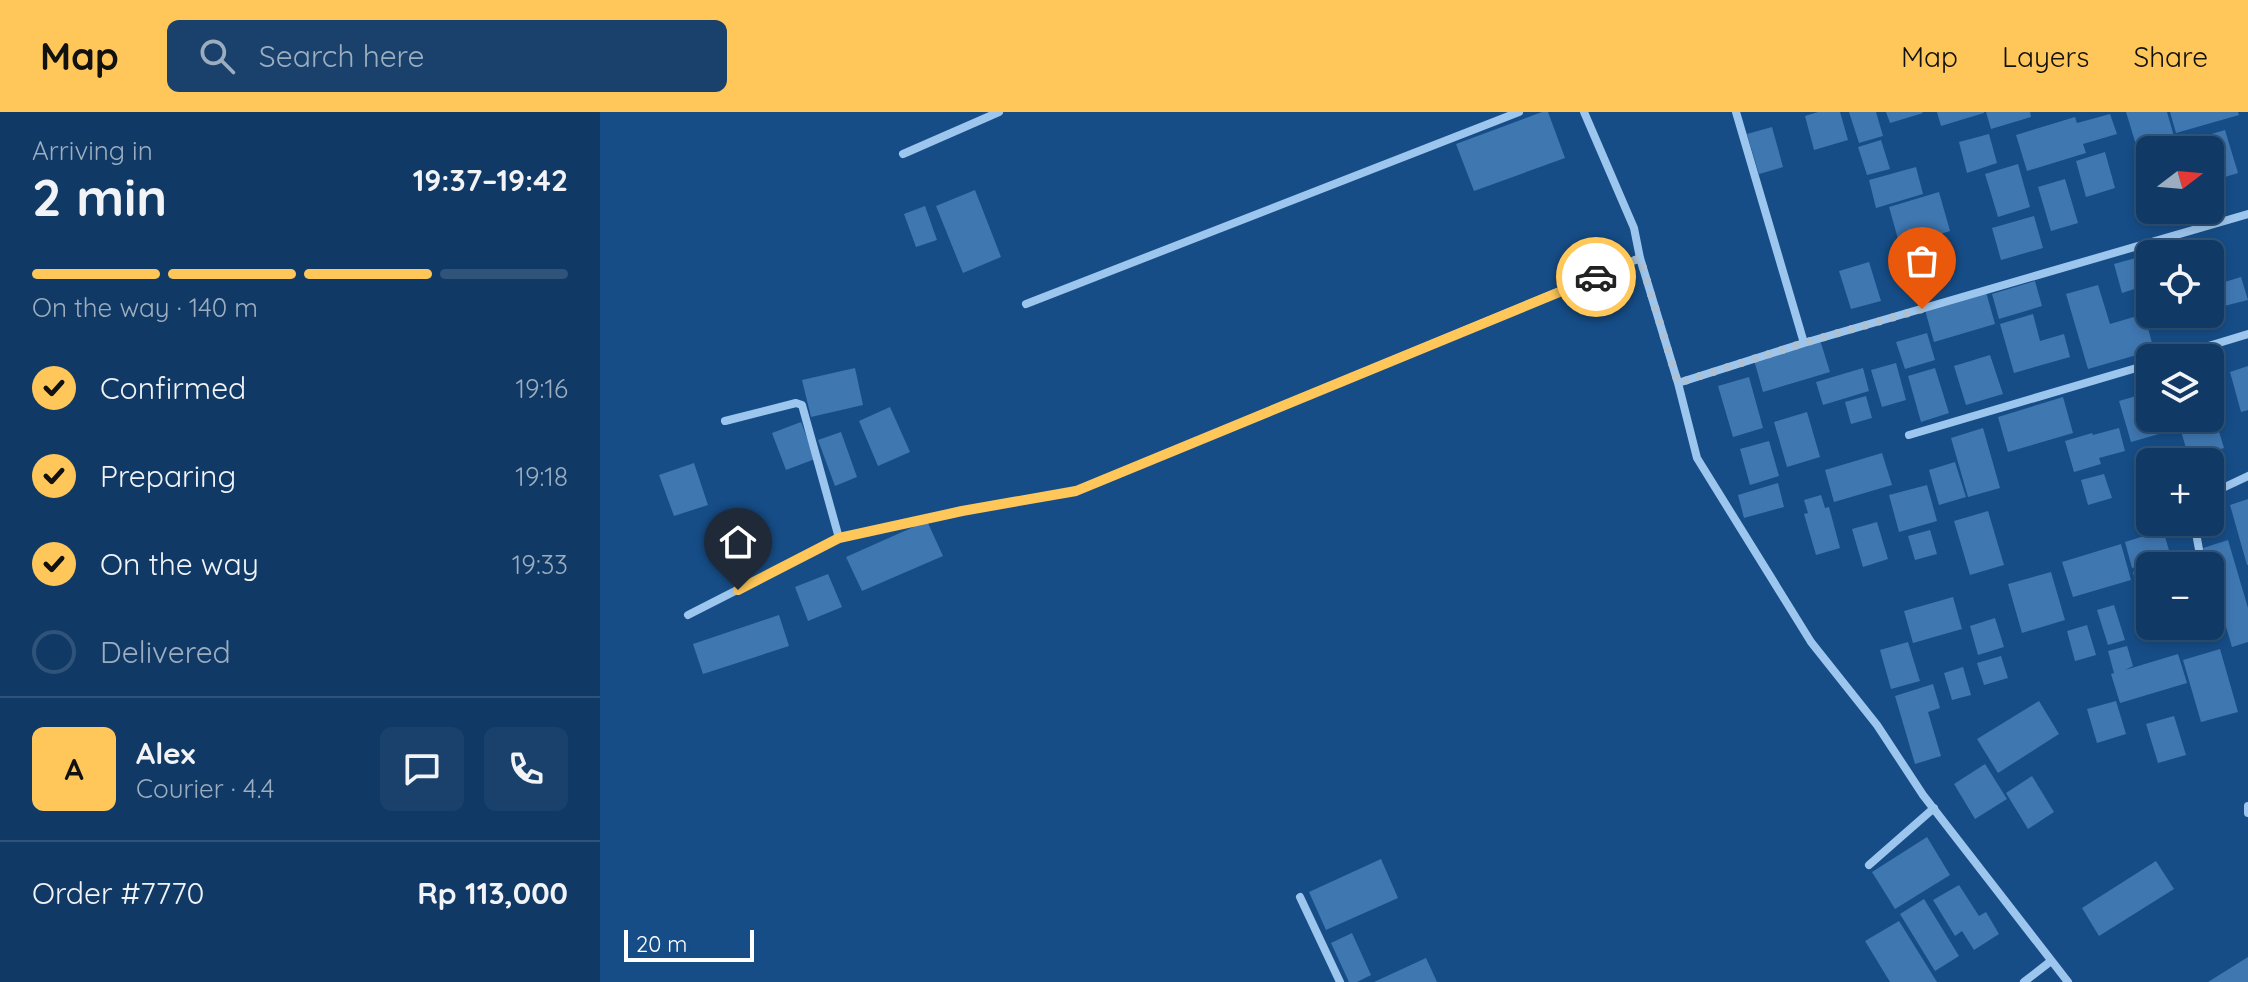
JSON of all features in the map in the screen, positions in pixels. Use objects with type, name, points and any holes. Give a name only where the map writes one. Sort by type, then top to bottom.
[{"type":"street","points":[[903,154],[999,112]]},
{"type":"street","points":[[1026,304],[1519,112]]},
{"type":"street","points":[[1584,112],[1634,228],[1697,458],[1811,642],[1877,725],[1934,808],[2068,982]]},
{"type":"street","points":[[1736,112],[1804,343]]},
{"type":"street","points":[[1678,383],[1804,343],[2248,214]]},
{"type":"street","points":[[688,615],[839,538],[962,511],[1076,491],[1640,258]]},
{"type":"street","points":[[2215,344],[2248,334]]},
{"type":"street","points":[[1909,435],[2136,368]]},
{"type":"street","points":[[725,421],[796,403],[802,405],[839,538]]},
{"type":"street","points":[[2224,487],[2248,476]]},
{"type":"street","points":[[2248,806],[2248,813]]},
{"type":"street","points":[[1869,865],[1934,808]]},
{"type":"street","points":[[1300,897],[1340,982]]},
{"type":"street","points":[[2024,982],[2051,961]]},
{"type":"building","points":[[1548,112],[1565,158],[1474,191],[1456,144]]},
{"type":"building","points":[[1818,112],[1840,112],[1848,140],[1814,150],[1805,116]]},
{"type":"building","points":[[1849,112],[1876,112],[1883,136],[1859,143]]},
{"type":"building","points":[[1886,112],[1922,112],[1923,113],[1890,123]]},
{"type":"building","points":[[1937,112],[1984,112],[1984,113],[1941,126]]},
{"type":"building","points":[[1986,112],[2030,112],[2031,117],[1991,129]]},
{"type":"building","points":[[2126,112],[2167,112],[2174,136],[2136,136],[2136,145]]},
{"type":"building","points":[[2170,112],[2238,112],[2239,115],[2176,133]]},
{"type":"building","points":[[2110,114],[2117,134],[2083,144],[2086,153],[2027,171],[2016,135],[2075,117],[2077,123]]},
{"type":"building","points":[[1772,127],[1783,167],[1759,174],[1747,134]]},
{"type":"building","points":[[2225,130],[2238,173],[2224,177],[2224,136],[2205,136]]},
{"type":"building","points":[[1989,134],[1997,163],[1967,173],[1959,142]]},
{"type":"building","points":[[1881,140],[1890,169],[1867,175],[1858,147]]},
{"type":"building","points":[[2105,152],[2115,188],[2086,197],[2076,161]]},
{"type":"building","points":[[2018,164],[2030,207],[1998,217],[1985,174]]},
{"type":"building","points":[[1916,167],[1923,194],[1876,208],[1869,180]]},
{"type":"building","points":[[2065,179],[2078,223],[2051,231],[2038,187]]},
{"type":"building","points":[[975,190],[1001,257],[963,273],[936,206]]},
{"type":"building","points":[[1939,192],[1950,231],[1937,235],[1945,262],[1922,269],[1913,242],[1900,246],[1889,207]]},
{"type":"building","points":[[925,206],[937,240],[916,247],[904,214]]},
{"type":"building","points":[[2034,216],[2043,248],[2001,260],[1992,228]]},
{"type":"building","points":[[2136,258],[2136,288],[2122,293],[2114,264]]},
{"type":"building","points":[[1869,262],[1881,301],[1851,309],[1839,271]]},
{"type":"building","points":[[2241,277],[2248,300],[2224,306],[2224,282]]},
{"type":"building","points":[[2035,281],[2042,306],[1999,319],[1992,294]]},
{"type":"building","points":[[2098,285],[2110,324],[2136,316],[2136,328],[2148,328],[2152,344],[2136,344],[2136,355],[2088,369],[2066,294]]},
{"type":"building","points":[[1986,292],[1995,324],[1934,342],[1925,310]]},
{"type":"building","points":[[2033,314],[2040,341],[2064,334],[2070,357],[2014,373],[2000,324]]},
{"type":"building","points":[[1927,333],[1935,360],[1905,369],[1896,342]]},
{"type":"building","points":[[1820,340],[1830,372],[1763,392],[1754,360]]},
{"type":"building","points":[[1990,355],[2003,394],[1966,405],[1954,366]]},
{"type":"building","points":[[1896,363],[1906,400],[1882,407],[1871,370]]},
{"type":"building","points":[[2248,366],[2248,410],[2241,412],[2230,372]]},
{"type":"building","points":[[855,368],[863,405],[811,417],[802,380]]},
{"type":"building","points":[[1863,368],[1869,391],[1823,405],[1816,382]]},
{"type":"building","points":[[1935,368],[1949,413],[1921,422],[1908,376]]},
{"type":"building","points":[[1749,377],[1763,428],[1733,437],[1718,386]]},
{"type":"building","points":[[1866,396],[1872,418],[1851,424],[1845,402]]},
{"type":"building","points":[[2136,396],[2136,432],[2166,432],[2131,442],[2119,401]]},
{"type":"building","points":[[2063,397],[2073,433],[2008,452],[1998,417]]},
{"type":"building","points":[[890,407],[910,452],[878,466],[859,421]]},
{"type":"building","points":[[1807,412],[1820,457],[1787,467],[1774,422]]},
{"type":"building","points":[[801,422],[815,459],[786,470],[772,433]]},
{"type":"building","points":[[1983,428],[2000,488],[1968,497],[1951,438]]},
{"type":"building","points":[[2119,428],[2125,451],[2099,458],[2101,464],[2074,472],[2065,441]]},
{"type":"building","points":[[841,432],[857,477],[835,486],[818,440]]},
{"type":"building","points":[[2181,432],[2219,432],[2224,448],[2186,448]]},
{"type":"building","points":[[1769,441],[1779,476],[1750,485],[1740,449]]},
{"type":"building","points":[[1882,453],[1892,485],[1834,502],[1825,470]]},
{"type":"building","points":[[1955,462],[1966,497],[1939,505],[1929,470]]},
{"type":"building","points":[[694,463],[708,505],[674,516],[659,475]]},
{"type":"building","points":[[2104,474],[2112,498],[2088,505],[2081,480]]},
{"type":"building","points":[[1778,483],[1784,507],[1744,518],[1738,495]]},
{"type":"building","points":[[1927,485],[1937,521],[1899,532],[1889,495]]},
{"type":"building","points":[[1821,495],[1825,508],[1829,507],[1840,548],[1816,555],[1804,514],[1808,513],[1804,500]]},
{"type":"building","points":[[2248,499],[2248,565],[2247,565],[2230,505]]},
{"type":"building","points":[[1988,511],[2004,565],[1970,575],[1954,521]]},
{"type":"building","points":[[927,521],[943,556],[862,591],[846,557]]},
{"type":"building","points":[[1877,522],[1888,559],[1863,567],[1852,529]]},
{"type":"building","points":[[1930,530],[1937,554],[1915,560],[1908,536]]},
{"type":"building","points":[[2144,536],[2165,536],[2170,552],[2136,552],[2136,567],[2132,568],[2125,542]]},
{"type":"building","points":[[2228,540],[2248,608],[2248,642],[2232,647],[2224,620],[2224,552],[2204,552],[2203,548]]},
{"type":"building","points":[[2121,544],[2131,580],[2073,597],[2062,562]]},
{"type":"building","points":[[2051,572],[2065,620],[2022,633],[2008,584]]},
{"type":"building","points":[[828,574],[842,607],[808,621],[795,587]]},
{"type":"building","points":[[1953,597],[1962,629],[1913,643],[1904,611]]},
{"type":"building","points":[[2114,605],[2125,640],[2108,645],[2097,610]]},
{"type":"building","points":[[779,615],[789,646],[703,674],[693,644]]},
{"type":"building","points":[[1995,618],[2004,647],[1978,655],[1970,626]]},
{"type":"building","points":[[2087,625],[2096,655],[2075,661],[2067,631]]},
{"type":"building","points":[[1908,642],[1920,681],[1891,689],[1880,650]]},
{"type":"building","points":[[2127,646],[2133,666],[2125,670],[2178,654],[2187,683],[2120,703],[2108,651]]},
{"type":"building","points":[[2220,649],[2238,712],[2201,722],[2183,660]]},
{"type":"building","points":[[2001,656],[2008,678],[1984,685],[1977,663]]},
{"type":"building","points":[[1963,667],[1971,695],[1952,700],[1944,673]]},
{"type":"building","points":[[1933,684],[1940,708],[1928,712],[1941,756],[1915,764],[1895,696]]},
{"type":"building","points":[[2039,701],[2059,734],[1998,773],[1977,739]]},
{"type":"building","points":[[2116,701],[2126,734],[2097,743],[2087,709]]},
{"type":"building","points":[[2174,716],[2186,755],[2158,763],[2146,724]]},
{"type":"building","points":[[1985,764],[2007,799],[1975,819],[1954,784]]},
{"type":"building","points":[[2032,776],[2054,812],[2028,829],[2006,793]]},
{"type":"building","points":[[1927,837],[1950,875],[1895,909],[1872,872]]},
{"type":"building","points":[[1381,859],[1398,898],[1326,930],[1309,892]]},
{"type":"building","points":[[2156,861],[2174,889],[2099,936],[2082,908]]},
{"type":"building","points":[[1959,885],[1979,916],[1986,912],[1999,934],[1974,950],[1962,931],[1955,936],[1933,900]]},
{"type":"building","points":[[1924,899],[1959,956],[1935,971],[1900,914]]},
{"type":"building","points":[[1899,921],[1937,982],[1890,982],[1865,941]]},
{"type":"building","points":[[1352,933],[1371,975],[1357,982],[1349,982],[1331,943]]},
{"type":"building","points":[[2248,957],[2248,982],[2208,982]]},
{"type":"building","points":[[1426,958],[1437,982],[1374,982]]},
{"type":"way so far","points":[[1596,277],[1640,258],[1678,383],[1922,309]]},
{"type":"route","points":[[738,590],[839,538],[962,511],[1076,491],[1596,277]]}]
